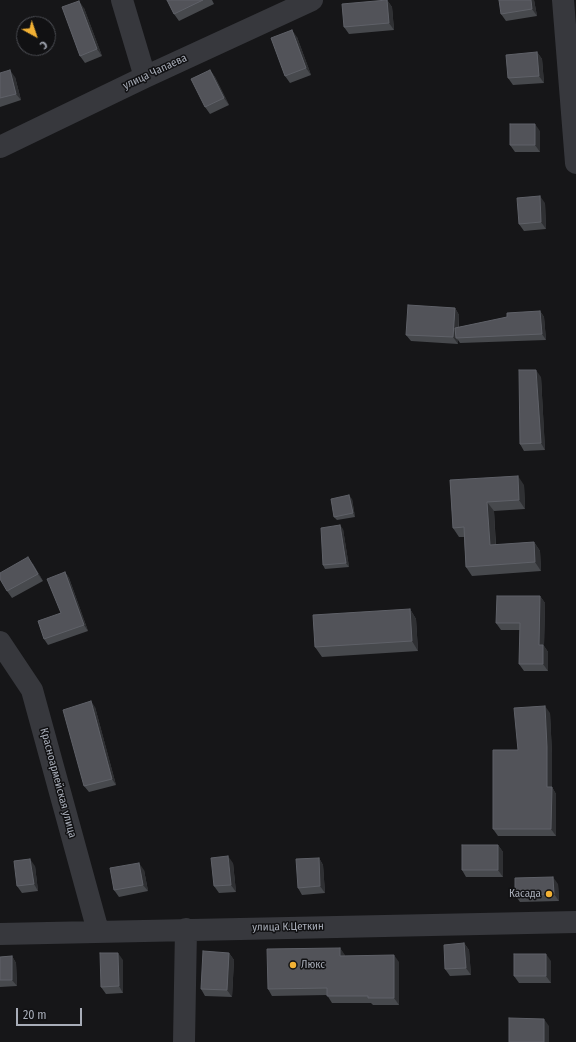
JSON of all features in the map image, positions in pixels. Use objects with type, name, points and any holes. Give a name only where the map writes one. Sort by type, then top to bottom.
[{"type":"street","points":[[122,0],[145,77]]},
{"type":"street","name":"улица Чапаева","points":[[0,147],[145,77],[312,0]]},
{"type":"street","points":[[563,0],[576,163]]},
{"type":"street","name":"Красноармейская улица","points":[[0,642],[32,690],[98,931]]},
{"type":"street","name":"улица К.Цеткин","points":[[0,934],[576,922]]},
{"type":"street","points":[[184,1042],[186,929]]},
{"type":"building","points":[[167,0],[203,0],[174,14]]},
{"type":"building","points":[[387,0],[389,23],[344,27],[342,4]]},
{"type":"building","points":[[499,0],[531,0],[532,9],[501,14]]},
{"type":"building","points":[[79,1],[97,49],[80,56],[62,7]]},
{"type":"building","points":[[292,30],[306,68],[285,76],[271,38]]},
{"type":"building","points":[[537,52],[539,76],[508,78],[506,55]]},
{"type":"building","points":[[10,70],[16,94],[0,98],[0,73]]},
{"type":"building","points":[[210,70],[224,98],[205,107],[191,79]]},
{"type":"building","points":[[510,124],[535,124],[535,145],[510,145]]},
{"type":"building","points":[[540,196],[541,222],[519,224],[517,198]]},
{"type":"building","points":[[408,305],[455,308],[453,337],[406,335]]},
{"type":"building","points":[[540,311],[542,334],[456,338],[455,328],[507,317],[507,313]]},
{"type":"building","points":[[519,370],[536,370],[541,443],[520,444]]},
{"type":"building","points":[[518,476],[519,500],[487,502],[490,545],[534,542],[535,562],[466,567],[464,527],[453,528],[450,480]]},
{"type":"building","points":[[349,495],[353,513],[334,517],[331,499]]},
{"type":"building","points":[[340,525],[346,563],[323,565],[321,528]]},
{"type":"building","points":[[28,557],[38,574],[7,591],[0,579],[0,573]]},
{"type":"building","points":[[65,572],[84,625],[44,639],[38,621],[61,613],[47,579]]},
{"type":"building","points":[[497,596],[540,596],[539,645],[543,645],[543,664],[519,664],[520,623],[496,623]]},
{"type":"building","points":[[410,609],[412,641],[315,647],[313,615]]},
{"type":"building","points":[[91,701],[112,779],[84,786],[63,710]]},
{"type":"building","points":[[545,706],[547,787],[552,787],[551,829],[493,829],[493,750],[518,750],[514,708]]},
{"type":"building","points":[[462,845],[498,845],[498,870],[462,870]]},
{"type":"building","points":[[228,856],[231,885],[214,886],[211,858]]},
{"type":"building","points":[[319,858],[320,886],[298,888],[296,859]]},
{"type":"building","points":[[30,859],[34,884],[17,886],[14,861]]},
{"type":"building","points":[[139,863],[143,885],[114,890],[110,868]]},
{"type":"building","points":[[553,877],[554,894],[515,895],[515,878]]},
{"type":"building","points":[[464,943],[466,968],[445,969],[444,945]]},
{"type":"building","points":[[340,948],[340,956],[394,955],[394,998],[368,998],[368,996],[327,996],[327,988],[268,989],[267,949]]},
{"type":"building","points":[[203,951],[229,953],[227,990],[201,989]]},
{"type":"building","points":[[100,953],[118,953],[119,986],[101,987]]},
{"type":"building","points":[[514,954],[546,954],[546,976],[514,976]]},
{"type":"building","points":[[12,956],[12,980],[0,980],[0,957]]},
{"type":"building","points":[[509,1018],[544,1019],[544,1042],[509,1042]]},
{"type":"place","name":"Касада","points":[[549,894]]},
{"type":"place","name":"Люкс","points":[[293,965]]}]
